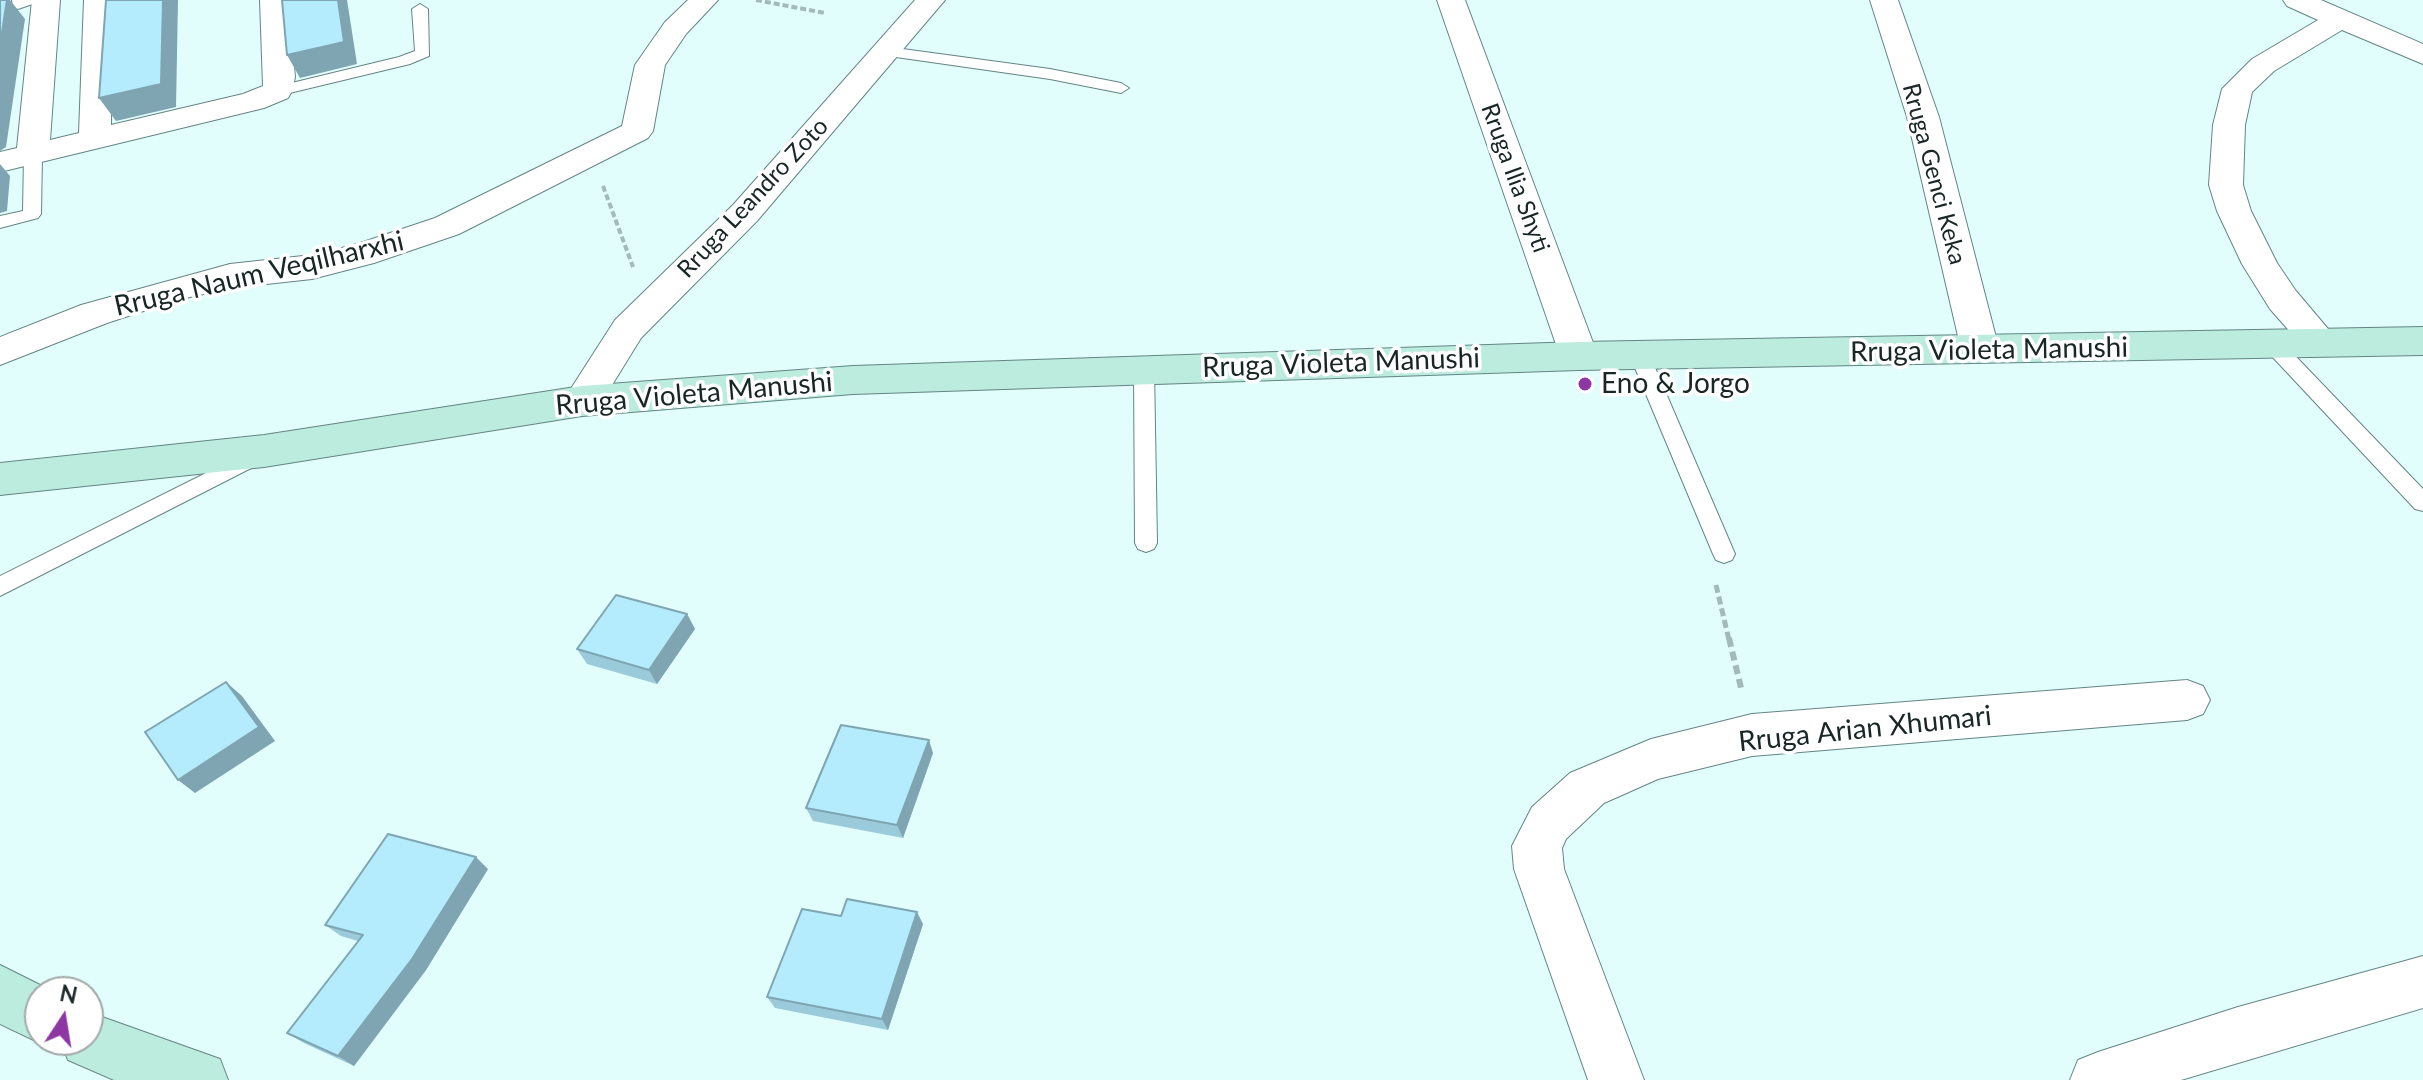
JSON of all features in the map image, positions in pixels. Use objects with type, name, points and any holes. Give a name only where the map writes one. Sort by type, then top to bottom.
[{"type":"street","points":[[33,155],[46,0]]},
{"type":"street","points":[[95,140],[98,0]]},
{"type":"street","points":[[0,162],[253,101],[277,91],[280,77],[274,0]]},
{"type":"street","name":"Rruga Naum Veqilharxhi","points":[[0,352],[94,314],[171,290],[244,274],[312,267],[403,242],[461,220],[592,155],[637,131],[650,65],[675,28],[704,0]]},
{"type":"street","name":"Rruga Leandro Zoto","points":[[582,401],[613,349],[648,308],[745,213],[931,0]]},
{"type":"street","name":"Rruga Ilia Shyti","points":[[1451,0],[1579,356]]},
{"type":"street","name":"Rruga Genci Keka","points":[[1884,0],[1923,117],[1980,349]]},
{"type":"street","points":[[2297,0],[2423,55]]},
{"type":"street","points":[[2321,343],[2283,300],[2260,264],[2234,211],[2226,185],[2229,125],[2237,89],[2263,65],[2341,19]]},
{"type":"street","name":"Rruga Violeta Manushi","points":[[0,479],[264,451],[582,401],[853,380],[1579,356],[2423,341]]},
{"type":"street","name":"Rruga Arian Xhumari","points":[[1616,1080],[1539,869],[1537,846],[1560,810],[1587,788],[1651,760],[1752,735],[2187,700]]},
{"type":"street","points":[[2098,1080],[2238,1034],[2423,982]]},
{"type":"street","points":[[0,993],[24,1006]]},
{"type":"street","points":[[104,1047],[199,1080]]},
{"type":"lane","points":[[19,0],[18,4],[37,0]]},
{"type":"lane","points":[[277,91],[404,61],[423,53],[420,9]]},
{"type":"lane","points":[[888,52],[1050,74],[1121,88]]},
{"type":"lane","points":[[0,222],[32,214],[33,155]]},
{"type":"lane","points":[[2273,345],[2423,503]]},
{"type":"lane","points":[[1640,356],[1724,554]]},
{"type":"lane","points":[[1144,368],[1146,543]]},
{"type":"lane","name":"Rruga Violeta Manushi","points":[[0,587],[264,451]]},
{"type":"path","points":[[756,0],[825,13]]},
{"type":"path","points":[[592,155],[648,308]]},
{"type":"path","points":[[1724,554],[1713,575],[1752,735]]},
{"type":"building","points":[[0,0],[7,0],[0,45]]},
{"type":"building","points":[[106,0],[163,0],[161,84],[99,98]]},
{"type":"building","points":[[282,0],[338,0],[344,42],[287,55]]},
{"type":"building","points":[[616,595],[687,614],[649,670],[577,649]]},
{"type":"building","points":[[226,682],[259,727],[178,780],[145,732]]},
{"type":"building","points":[[841,725],[929,740],[897,825],[806,808]]},
{"type":"building","points":[[388,834],[476,857],[412,959],[338,1056],[287,1033],[363,935],[325,925]]},
{"type":"building","points":[[847,899],[917,912],[882,1019],[767,997],[802,909],[841,916]]},
{"type":"place","name":"Eno & Jorgo","points":[[1585,384]]}]
